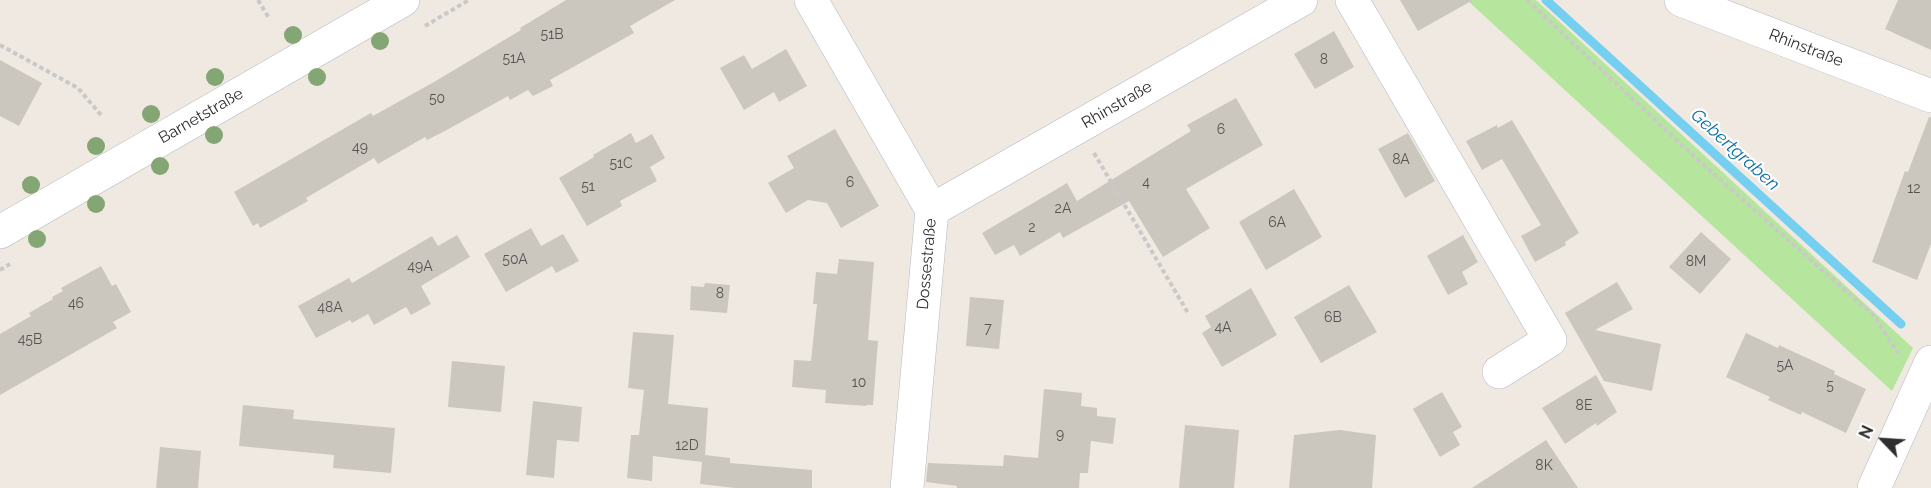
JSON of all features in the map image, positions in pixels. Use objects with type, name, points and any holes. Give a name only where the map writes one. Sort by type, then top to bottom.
[{"type":"street","name":"Barnetstraße","points":[[0,232],[403,0]]},
{"type":"street","name":"Dossestraße","points":[[811,0],[932,210],[907,488]]},
{"type":"street","name":"Rhinstraße","points":[[932,210],[1301,0]]},
{"type":"street","points":[[1352,0],[1550,340],[1499,372]]},
{"type":"street","name":"Rhinstraße","points":[[1681,0],[1931,96]]},
{"type":"street","points":[[1874,488],[1916,360]]},
{"type":"path","points":[[258,0],[269,18]]},
{"type":"path","points":[[1527,0],[1686,149],[1874,316],[1916,360]]},
{"type":"path","points":[[0,45],[78,88],[101,115]]},
{"type":"path","points":[[1088,143],[1188,313]]},
{"type":"green space","points":[[1467,0],[1536,0],[1913,348],[1892,391]]},
{"type":"building","points":[[566,0],[675,0],[630,26],[634,33],[550,80],[553,86],[533,96],[528,90],[510,100],[508,96],[427,140],[425,137],[378,164],[374,158],[306,198],[308,201],[260,228],[258,223],[253,226],[234,192],[371,113],[373,116],[434,82]]},
{"type":"building","points":[[1400,0],[1473,0],[1418,31]]},
{"type":"building","points":[[1898,0],[1931,0],[1931,50],[1885,29]]},
{"type":"building","points":[[1334,31],[1354,67],[1315,89],[1294,54]]},
{"type":"building","points":[[786,49],[807,86],[779,102],[774,92],[744,110],[720,68],[744,55],[752,69]]},
{"type":"building","points":[[0,60],[42,83],[19,126],[0,116]]},
{"type":"building","points":[[1236,98],[1263,145],[1186,189],[1210,228],[1163,257],[1129,201],[1063,238],[1060,232],[1020,256],[1014,245],[995,255],[982,233],[1067,183],[1077,201],[1191,131],[1187,125]]},
{"type":"building","points":[[1929,117],[1931,117],[1931,244],[1917,280],[1872,262],[1905,171],[1908,172]]},
{"type":"building","points":[[1512,120],[1579,233],[1565,242],[1566,245],[1535,262],[1521,236],[1541,225],[1502,159],[1482,170],[1466,141]]},
{"type":"building","points":[[835,129],[879,206],[841,228],[827,203],[808,200],[786,213],[768,183],[794,168],[787,156]]},
{"type":"building","points":[[631,133],[636,143],[652,134],[665,158],[650,167],[657,181],[620,201],[622,206],[587,226],[559,178]]},
{"type":"building","points":[[1408,133],[1435,181],[1405,198],[1378,149]]},
{"type":"building","points":[[1294,189],[1322,237],[1266,270],[1239,222]]},
{"type":"building","points":[[531,228],[541,246],[563,234],[579,261],[556,273],[552,266],[506,292],[484,254]]},
{"type":"building","points":[[1701,232],[1731,259],[1700,294],[1669,267]]},
{"type":"building","points":[[457,235],[470,257],[421,286],[431,304],[411,315],[406,307],[374,325],[368,314],[352,323],[350,320],[316,338],[298,306],[349,278],[352,283],[432,236],[438,246]]},
{"type":"building","points":[[1463,235],[1478,262],[1462,272],[1468,284],[1448,295],[1427,256]]},
{"type":"building","points":[[839,259],[874,262],[868,340],[878,341],[873,405],[825,403],[826,390],[792,387],[794,360],[811,361],[817,304],[813,304],[816,272],[837,274]]},
{"type":"building","points":[[101,266],[112,286],[116,284],[131,312],[113,322],[117,328],[0,395],[0,334],[31,316],[29,313],[63,291],[61,288]]},
{"type":"building","points":[[1617,282],[1633,309],[1595,330],[1661,344],[1652,391],[1604,381],[1565,313]]},
{"type":"building","points":[[705,283],[730,285],[727,313],[690,310],[691,286],[704,287]]},
{"type":"building","points":[[1349,285],[1377,332],[1321,363],[1294,317]]},
{"type":"building","points":[[1251,288],[1277,335],[1222,367],[1202,333],[1211,327],[1205,316]]},
{"type":"building","points":[[970,297],[1004,300],[999,349],[966,346]]},
{"type":"building","points":[[633,332],[674,335],[668,404],[708,408],[705,455],[730,458],[730,463],[812,470],[812,488],[735,488],[700,484],[702,462],[653,456],[652,481],[627,478],[631,435],[639,435],[644,390],[628,388]]},
{"type":"building","points":[[1746,333],[1778,348],[1779,345],[1835,371],[1834,374],[1866,389],[1846,433],[1802,412],[1801,415],[1768,400],[1770,397],[1726,377]]},
{"type":"building","points":[[452,361],[505,366],[501,412],[448,407]]},
{"type":"building","points":[[1596,375],[1617,412],[1565,444],[1542,408]]},
{"type":"building","points":[[1044,389],[1082,393],[1081,406],[1097,408],[1097,416],[1116,418],[1113,444],[1091,441],[1088,473],[1080,473],[1079,488],[957,488],[957,486],[926,482],[928,463],[1003,466],[1004,455],[1038,458]]},
{"type":"building","points":[[1442,392],[1462,427],[1453,432],[1460,445],[1440,457],[1413,409]]},
{"type":"building","points":[[533,401],[582,407],[579,442],[557,440],[554,478],[526,475]]},
{"type":"building","points":[[243,405],[294,410],[293,419],[395,428],[391,473],[333,468],[334,455],[239,446]]},
{"type":"building","points":[[1185,425],[1239,430],[1234,488],[1179,488]]},
{"type":"building","points":[[1340,430],[1376,435],[1372,488],[1289,488],[1294,435]]},
{"type":"building","points":[[1546,440],[1578,488],[1472,488]]},
{"type":"building","points":[[160,447],[201,451],[198,488],[156,488]]},
{"type":"waterway","name":"Gebertgraben","points":[[1546,0],[1901,324]]}]
